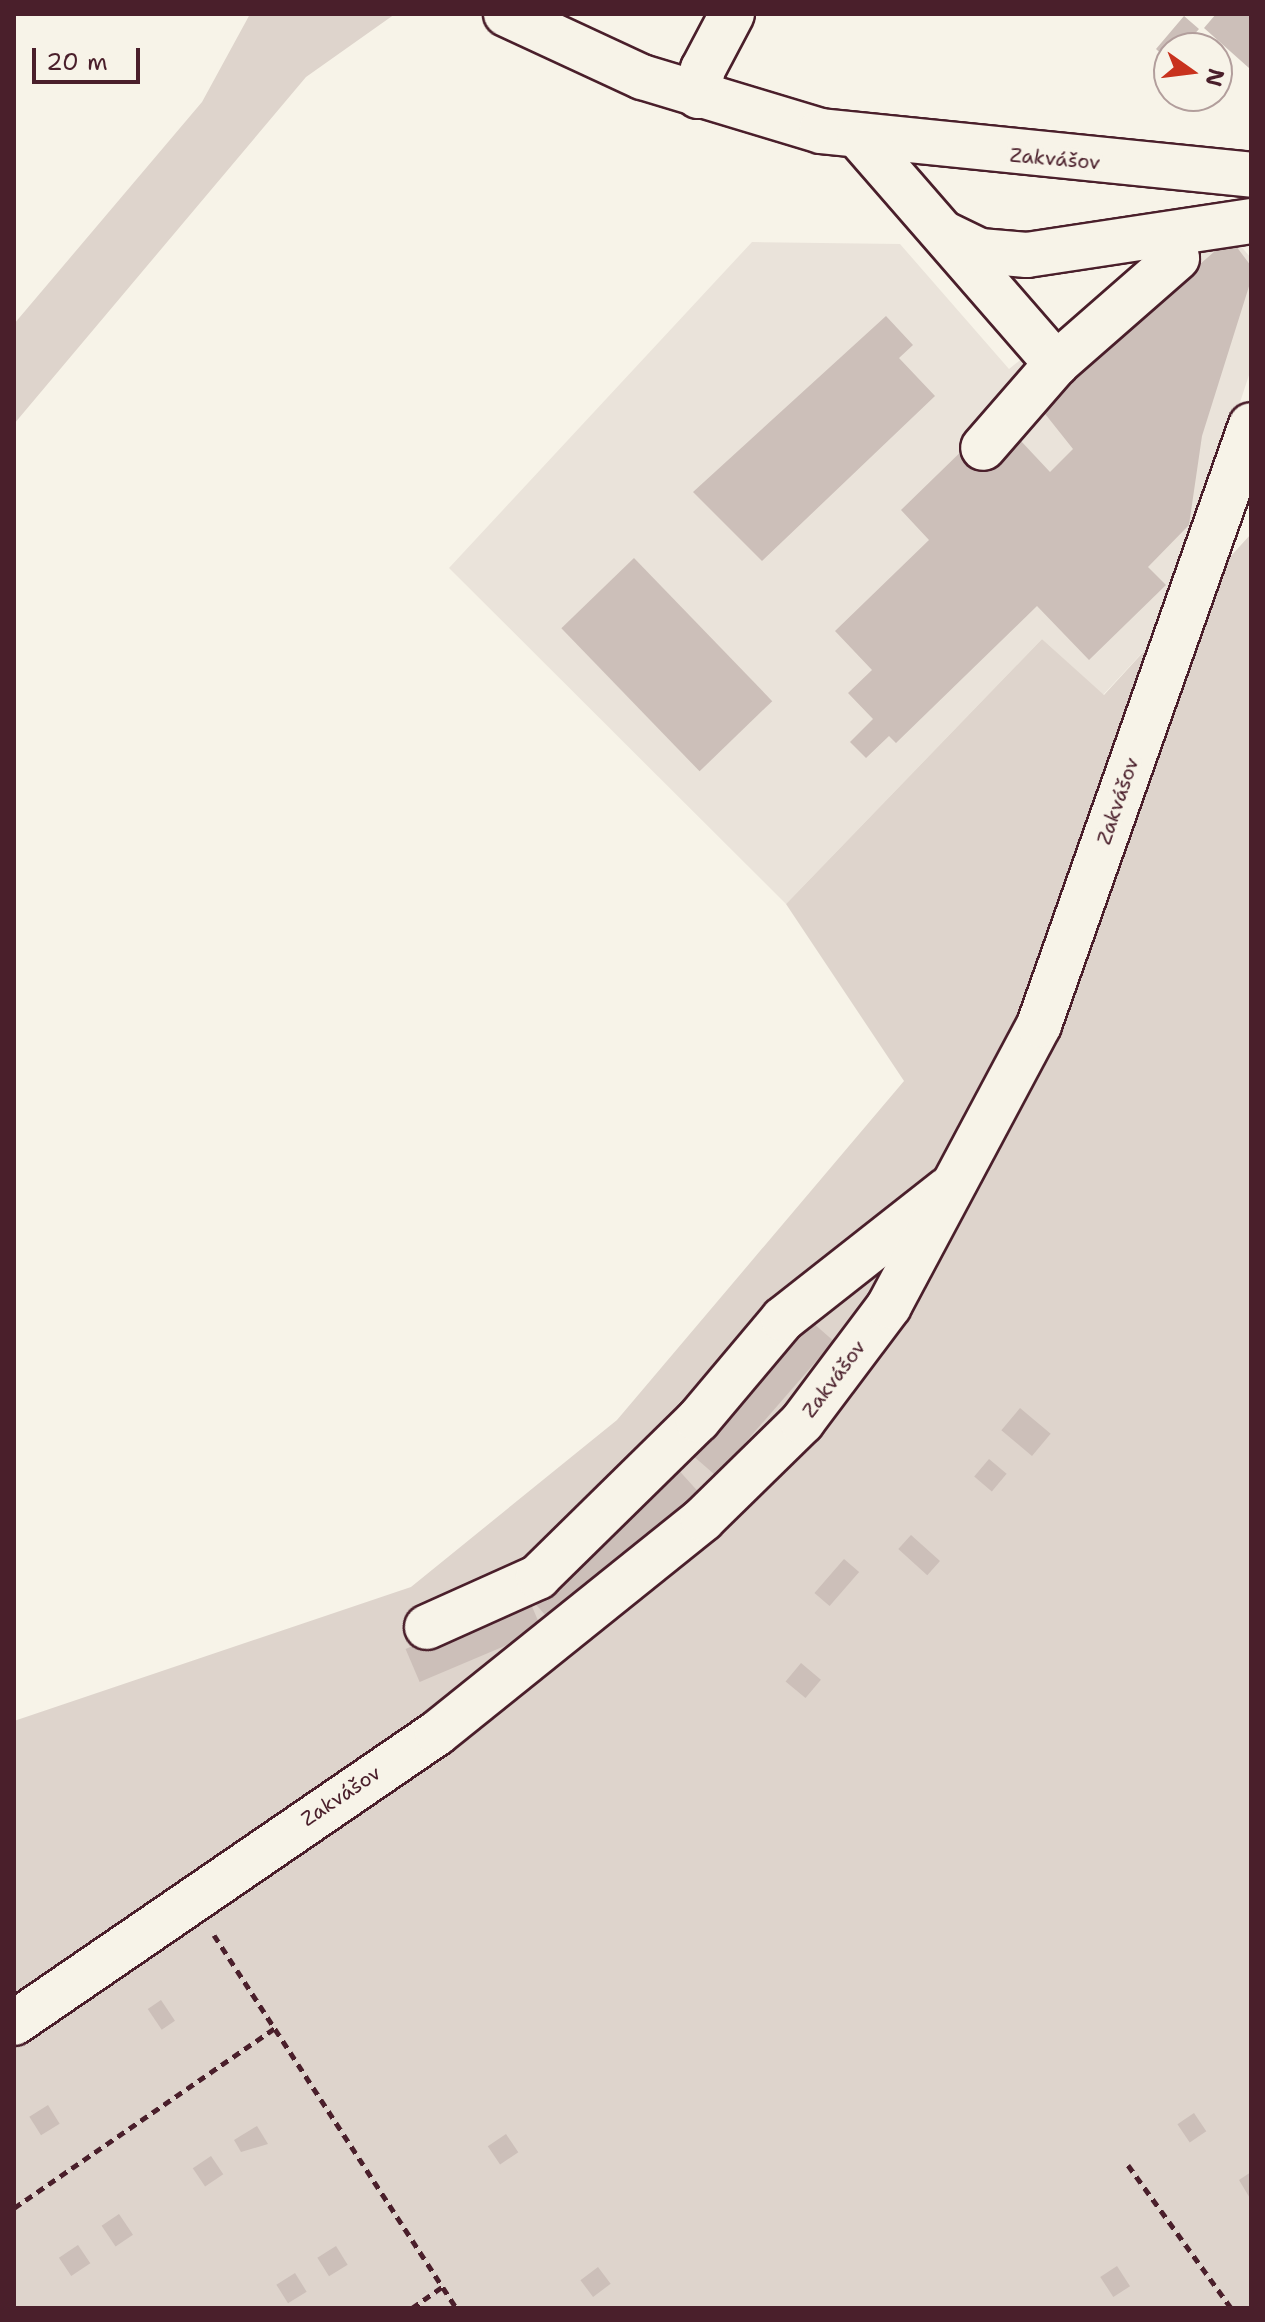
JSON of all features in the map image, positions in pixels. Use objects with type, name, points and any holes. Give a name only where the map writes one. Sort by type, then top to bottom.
[{"type":"street","name":"Zakvášov","points":[[506,14],[698,96],[859,137],[1251,175]]},
{"type":"street","points":[[698,96],[703,69],[732,14]]},
{"type":"street","points":[[859,137],[1056,364]]},
{"type":"street","points":[[1204,171],[1251,155]]},
{"type":"street","points":[[938,230],[980,251],[1027,255],[1251,221]]},
{"type":"street","points":[[983,448],[1056,364],[1177,258]]},
{"type":"street","name":"Zakvášov","points":[[14,2023],[191,1896],[437,1733],[703,1519],[802,1422],[863,1341],[955,1184],[1039,1025],[1251,425]]},
{"type":"street","points":[[427,1627],[538,1577],[698,1420],[783,1319],[955,1184]]},
{"type":"path","points":[[191,1896],[456,2308]]},
{"type":"path","points":[[14,2208],[275,2028]]},
{"type":"path","points":[[1128,2165],[1231,2308]]},
{"type":"path","points":[[412,2308],[442,2287]]},
{"type":"shaded area","points":[[250,14],[395,14],[306,77],[14,424],[14,324],[202,102]]},
{"type":"shaded area","points":[[1209,209],[1251,258],[1251,369],[1166,627],[1103,695],[1042,639],[786,904],[449,568],[752,242],[900,244],[1009,369]]},
{"type":"shaded area","points":[[1251,534],[1251,2308],[14,2308],[14,1721],[411,1587],[617,1420],[904,1081],[786,904],[1042,639],[1104,695]]},
{"type":"building","points":[[1216,14],[1251,14],[1249,68],[1233,54],[1233,32],[1208,32],[1204,28]]},
{"type":"building","points":[[1184,16],[1199,29],[1196,32],[1170,32]]},
{"type":"building","points":[[1230,238],[1251,266],[1251,280],[1202,436],[1189,525],[1148,567],[1166,585],[1089,660],[1037,606],[896,743],[889,736],[866,758],[850,742],[873,719],[848,693],[872,670],[835,631],[929,540],[901,510],[974,439],[996,463],[1020,440],[1050,472],[1073,449],[1038,405]]},
{"type":"building","points":[[886,316],[913,345],[899,358],[935,396],[762,561],[693,492]]},
{"type":"building","points":[[634,558],[772,701],[700,771],[561,628]]},
{"type":"building","points":[[805,1316],[834,1341],[716,1476],[688,1451]]},
{"type":"building","points":[[1020,1408],[1051,1434],[1032,1456],[1001,1430]]},
{"type":"building","points":[[989,1459],[1007,1474],[992,1491],[974,1477]]},
{"type":"building","points":[[675,1466],[701,1495],[555,1626],[529,1597]]},
{"type":"building","points":[[911,1535],[940,1561],[927,1575],[898,1549]]},
{"type":"building","points":[[844,1559],[859,1572],[830,1606],[814,1593]]},
{"type":"building","points":[[528,1597],[542,1630],[420,1682],[406,1649]]},
{"type":"building","points":[[801,1663],[821,1680],[805,1698],[786,1681]]},
{"type":"building","points":[[161,2000],[175,2021],[162,2030],[148,2009]]},
{"type":"building","points":[[48,2105],[60,2124],[41,2135],[29,2117]]},
{"type":"building","points":[[1194,2113],[1206,2131],[1190,2142],[1177,2124]]},
{"type":"building","points":[[257,2126],[268,2144],[241,2152],[234,2140]]},
{"type":"building","points":[[506,2134],[518,2152],[500,2165],[488,2146]]},
{"type":"building","points":[[211,2156],[223,2174],[205,2187],[193,2168]]},
{"type":"building","points":[[1251,2172],[1251,2200],[1239,2180]]},
{"type":"building","points":[[119,2214],[133,2235],[116,2246],[102,2226]]},
{"type":"building","points":[[78,2245],[90,2263],[71,2276],[59,2258]]},
{"type":"building","points":[[336,2246],[348,2265],[329,2276],[317,2258]]},
{"type":"building","points":[[1117,2266],[1130,2286],[1113,2297],[1100,2277]]},
{"type":"building","points":[[598,2267],[611,2284],[593,2297],[580,2280]]},
{"type":"building","points":[[295,2273],[307,2292],[288,2303],[276,2285]]}]
